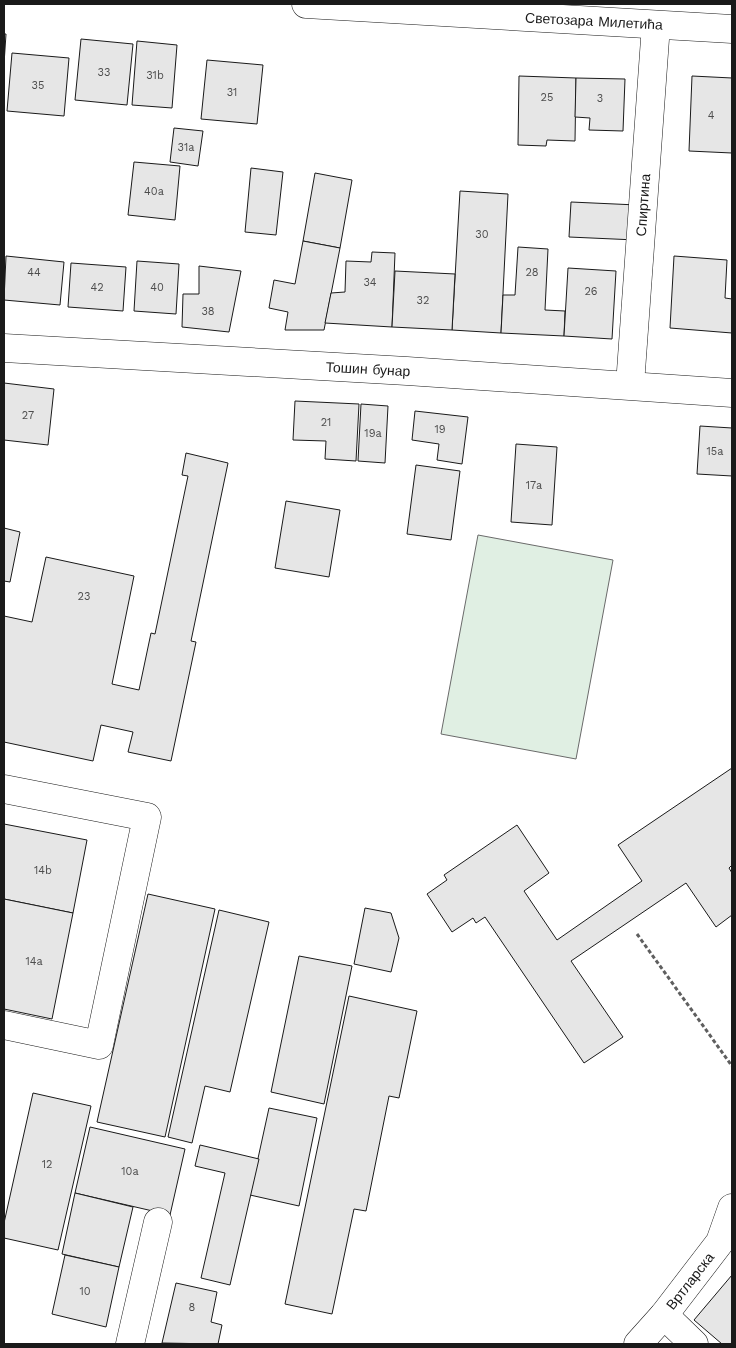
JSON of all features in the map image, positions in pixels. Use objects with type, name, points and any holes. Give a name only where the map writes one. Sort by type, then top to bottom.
[{"type":"street","name":"Светозара Милетића","points":[[306,4],[732,30]]},
{"type":"street","name":"Спиртина","points":[[630,385],[656,25]]},
{"type":"street","name":"Тошин бунар","points":[[4,348],[630,385],[732,393]]},
{"type":"street","points":[[4,789],[147,817],[99,1045],[4,1025]]},
{"type":"street","name":"Вртларска","points":[[694,1344],[664,1315],[720,1242],[732,1208]]},
{"type":"street","points":[[130,1344],[158,1222]]},
{"type":"street","points":[[638,1344],[664,1315]]},
{"type":"path","points":[[636,934],[732,1066]]},
{"type":"green space","points":[[478,535],[613,560],[576,759],[441,734]]},
{"type":"building","points":[[4,34],[6,34],[4,64]]},
{"type":"building","points":[[81,39],[133,44],[127,105],[75,100]]},
{"type":"building","points":[[137,41],[177,45],[172,108],[132,105]]},
{"type":"building","points":[[12,53],[69,58],[64,116],[7,111]]},
{"type":"building","points":[[207,60],[263,65],[257,124],[201,119]]},
{"type":"building","points":[[519,76],[576,78],[575,141],[547,140],[546,146],[518,145]]},
{"type":"building","points":[[692,76],[732,78],[732,153],[689,151]]},
{"type":"building","points":[[576,78],[625,79],[623,131],[589,130],[590,118],[575,117]]},
{"type":"building","points":[[174,128],[203,131],[198,166],[170,162]]},
{"type":"building","points":[[134,162],[180,166],[175,220],[128,215]]},
{"type":"building","points":[[251,168],[283,172],[276,235],[245,232]]},
{"type":"building","points":[[315,173],[352,180],[340,248],[303,241]]},
{"type":"building","points":[[460,191],[508,194],[501,333],[452,330]]},
{"type":"building","points":[[571,202],[637,205],[636,240],[569,237]]},
{"type":"building","points":[[303,241],[340,248],[324,330],[285,330],[288,312],[269,308],[274,280],[295,284]]},
{"type":"building","points":[[518,247],[548,249],[545,310],[565,311],[564,336],[501,333],[503,295],[515,295]]},
{"type":"building","points":[[372,252],[395,253],[392,327],[325,323],[331,293],[345,292],[346,261],[371,262]]},
{"type":"building","points":[[6,256],[64,262],[60,305],[4,300]]},
{"type":"building","points":[[674,256],[727,260],[725,298],[732,299],[732,333],[670,328]]},
{"type":"building","points":[[137,261],[179,264],[176,314],[134,311]]},
{"type":"building","points":[[71,263],[126,267],[123,311],[68,307]]},
{"type":"building","points":[[199,266],[241,271],[229,332],[182,327],[183,294],[199,294]]},
{"type":"building","points":[[568,268],[616,271],[612,339],[564,336]]},
{"type":"building","points":[[395,271],[455,274],[452,330],[392,327]]},
{"type":"building","points":[[4,383],[54,389],[48,445],[4,440]]},
{"type":"building","points":[[295,401],[359,404],[356,461],[325,459],[326,441],[293,440]]},
{"type":"building","points":[[361,404],[388,406],[385,463],[358,461]]},
{"type":"building","points":[[415,411],[468,417],[462,464],[437,460],[439,444],[412,440]]},
{"type":"building","points":[[700,426],[732,428],[732,476],[697,474]]},
{"type":"building","points":[[516,444],[557,447],[552,525],[511,522]]},
{"type":"building","points":[[186,453],[228,463],[191,641],[196,642],[171,761],[128,752],[133,732],[101,725],[93,761],[4,742],[4,616],[32,622],[46,557],[134,576],[112,684],[139,690],[151,633],[155,634],[188,476],[182,475]]},
{"type":"building","points":[[416,465],[460,471],[451,540],[407,534]]},
{"type":"building","points":[[286,501],[340,510],[329,577],[275,568]]},
{"type":"building","points":[[4,528],[20,532],[10,582],[4,581]]},
{"type":"building","points":[[732,768],[732,865],[729,868],[732,873],[732,915],[716,927],[686,883],[571,961],[623,1037],[584,1063],[485,917],[476,923],[473,918],[452,932],[427,894],[447,880],[444,875],[517,825],[549,873],[524,891],[557,940],[642,881],[618,845]]},
{"type":"building","points":[[4,824],[87,840],[73,913],[4,899]]},
{"type":"building","points":[[148,894],[215,909],[165,1137],[97,1122]]},
{"type":"building","points":[[4,899],[73,913],[52,1019],[4,1009]]},
{"type":"building","points":[[365,908],[391,913],[399,938],[391,972],[354,964]]},
{"type":"building","points":[[219,910],[269,922],[230,1092],[205,1086],[192,1143],[168,1137]]},
{"type":"building","points":[[299,956],[352,966],[324,1104],[271,1092]]},
{"type":"building","points":[[349,996],[417,1011],[399,1098],[389,1096],[366,1211],[354,1209],[332,1314],[285,1304]]},
{"type":"building","points":[[33,1093],[91,1106],[58,1250],[4,1238],[4,1223]]},
{"type":"building","points":[[269,1108],[317,1118],[299,1206],[250,1195]]},
{"type":"building","points":[[90,1127],[185,1149],[170,1215],[75,1193]]},
{"type":"building","points":[[200,1145],[259,1159],[230,1285],[201,1278],[225,1173],[195,1166]]},
{"type":"building","points":[[75,1193],[133,1207],[119,1267],[62,1254]]},
{"type":"building","points":[[65,1255],[119,1267],[106,1327],[52,1314]]},
{"type":"building","points":[[732,1275],[732,1344],[722,1344],[694,1320]]},
{"type":"building","points":[[176,1283],[217,1292],[211,1322],[222,1325],[218,1344],[162,1343]]}]
